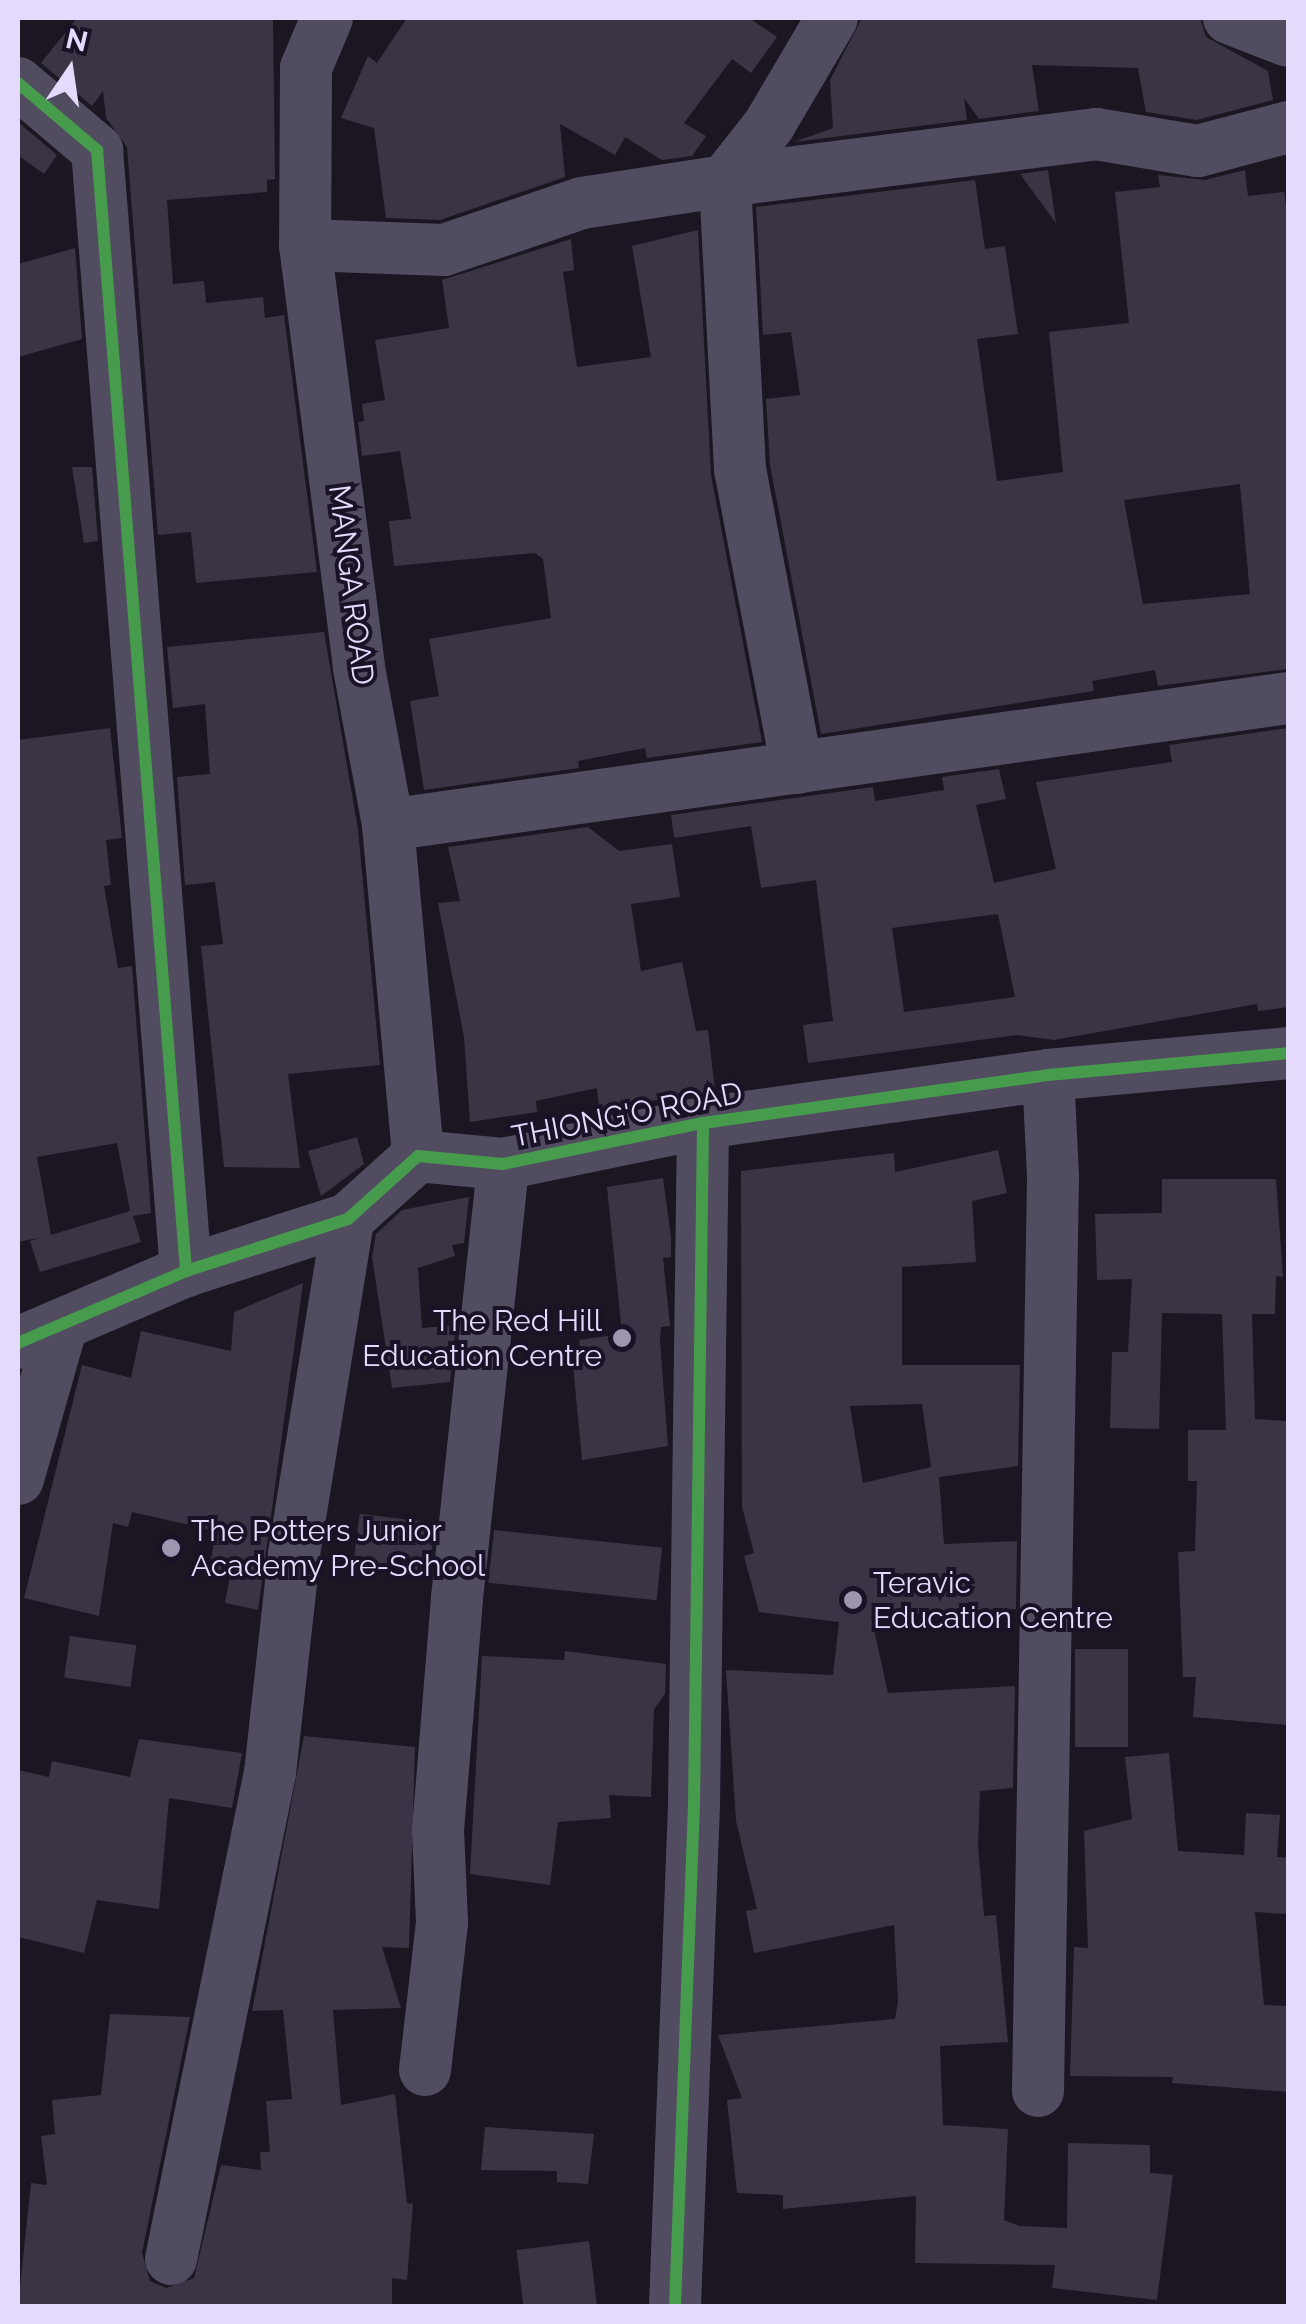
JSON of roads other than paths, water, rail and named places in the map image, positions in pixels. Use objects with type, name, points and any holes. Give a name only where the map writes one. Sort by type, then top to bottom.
[{"type":"street","name":"MANGA ROAD","points":[[326,18],[306,68],[306,245],[359,668],[388,826],[418,1156]]},
{"type":"street","points":[[797,768],[740,469],[725,181],[769,125],[832,18]]},
{"type":"street","points":[[1229,18],[1288,41]]},
{"type":"street","points":[[18,83],[97,150],[186,1271]]},
{"type":"street","points":[[306,245],[444,250],[582,203],[725,181],[1096,134],[1198,152],[1288,127]]},
{"type":"street","points":[[388,826],[1288,698]]},
{"type":"street","name":"THIONG'O ROAD","points":[[418,1156],[504,1164],[703,1123],[1048,1075],[1288,1053]]},
{"type":"street","points":[[1038,2091],[1054,1176],[1048,1075]]},
{"type":"street","points":[[675,2306],[695,1744],[703,1123]]},
{"type":"street","points":[[18,1479],[40,1334],[186,1271],[348,1219],[418,1156]]},
{"type":"street","points":[[425,2070],[442,1922],[438,1830],[457,1598],[504,1164]]},
{"type":"street","points":[[171,2259],[270,1774],[294,1554],[348,1219]]},
{"type":"place","name":"The Red Hill Education Centre","points":[[622,1338]]},
{"type":"place","name":"The Potters Junior Academy Pre-School","points":[[171,1548]]},
{"type":"place","name":"Teravic Education Centre","points":[[853,1600]]}]
